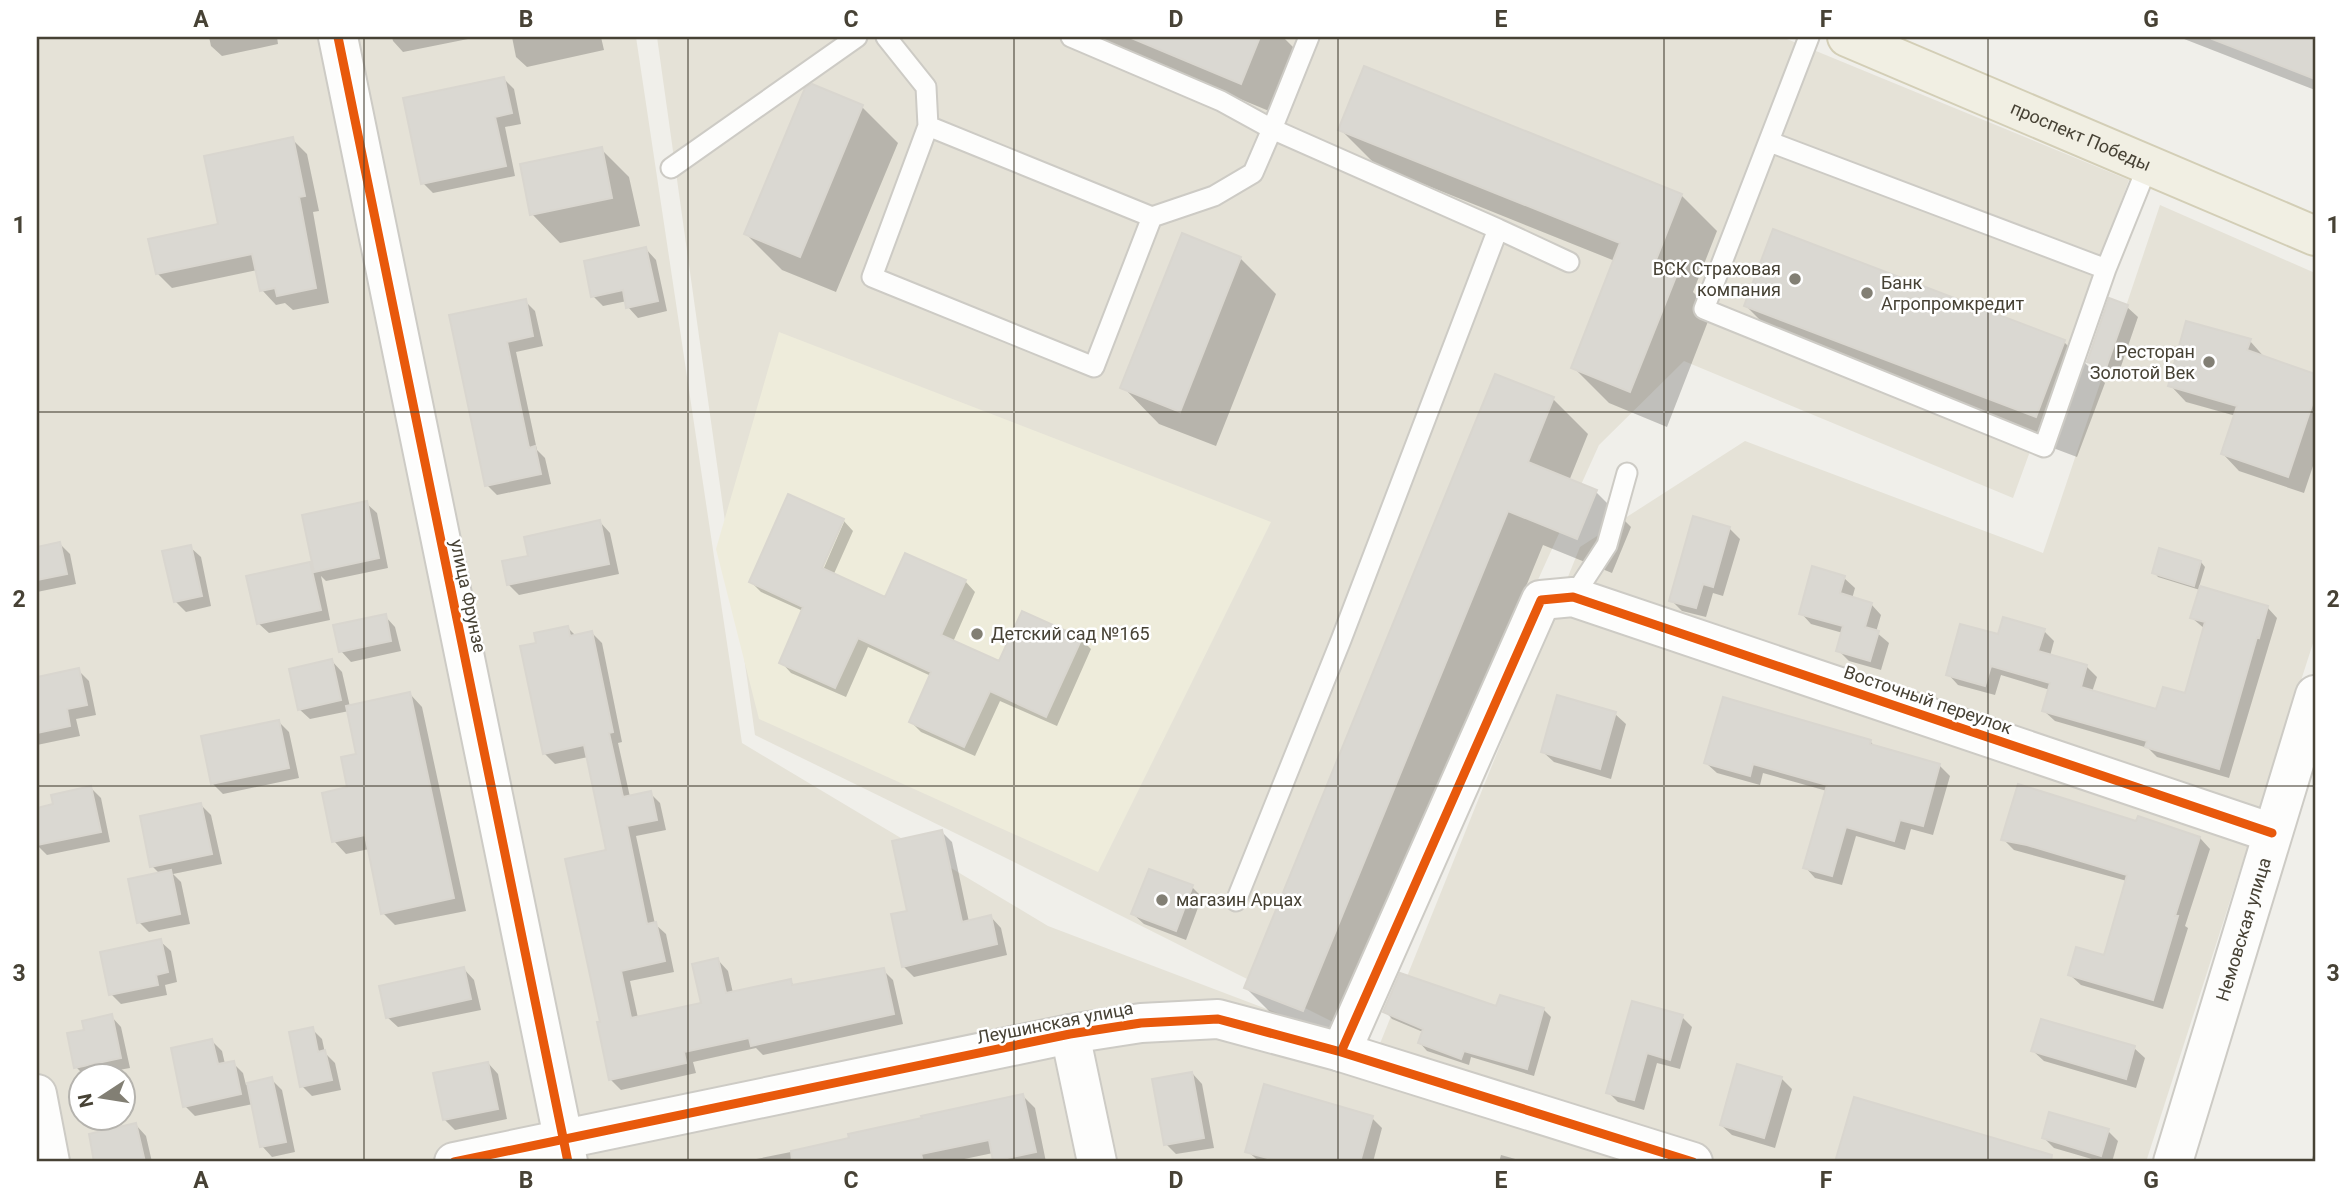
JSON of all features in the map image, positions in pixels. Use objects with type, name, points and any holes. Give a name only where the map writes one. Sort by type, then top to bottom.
[{"type":"main road","name":"проспект Победы","points":[[1847,37],[2315,236]]},
{"type":"street","name":"улица Фрунзе","points":[[338,37],[566,1150]]},
{"type":"street","name":"Восточный переулок","points":[[1573,597],[2272,834]]},
{"type":"street","points":[[1341,1052],[1541,600],[1573,597]]},
{"type":"street","name":"Немовская улица","points":[[2173,1162],[2315,695]]},
{"type":"street","name":"Леушинская улица","points":[[454,1162],[566,1150],[1070,1034],[1140,1023],[1218,1019],[1341,1052],[1693,1162]]},
{"type":"street","points":[[1070,1034],[1097,1162]]},
{"type":"street","points":[[37,1094],[50,1162]]},
{"type":"lane","points":[[671,168],[857,37]]},
{"type":"lane","points":[[886,37],[926,87],[928,126],[872,277],[1094,367],[1152,218]]},
{"type":"lane","points":[[1071,37],[1221,102],[1272,130],[1569,262]]},
{"type":"lane","points":[[928,126],[1152,218],[1214,196],[1253,173],[1309,37]]},
{"type":"lane","points":[[1809,37],[1704,309],[2044,447],[2106,269],[2148,165]]},
{"type":"lane","points":[[1770,142],[2106,269]]},
{"type":"lane","points":[[1236,901],[1341,640],[1498,229]]},
{"type":"lane","points":[[1573,597],[1607,545],[1627,473]]},
{"type":"shaded area","points":[[37,37],[636,37],[742,743],[1048,926],[1377,1051],[1580,547],[1745,441],[2043,553],[2160,205],[2315,273],[2315,637],[2146,1162],[37,1162]]},
{"type":"shaded area","points":[[657,37],[1782,37],[2129,180],[2013,498],[1684,361],[1599,445],[1337,1024],[755,735]]},
{"type":"shaded area","name":"Детский сад №165","points":[[779,332],[1271,522],[1098,872],[759,719],[716,549]]},
{"type":"building","points":[[1129,37],[1260,37],[1241,84]]},
{"type":"building","points":[[2315,37],[2315,79],[2212,39]]},
{"type":"building","points":[[1364,66],[1682,194],[1654,265],[1677,274],[1630,392],[1571,368],[1620,243],[1338,130]]},
{"type":"building","points":[[504,77],[512,113],[495,117],[506,166],[421,184],[403,98]]},
{"type":"building","points":[[812,84],[863,105],[800,257],[744,234],[805,88]]},
{"type":"building","points":[[293,137],[305,196],[299,197],[316,288],[277,296],[275,288],[260,291],[252,254],[156,274],[148,239],[218,224],[204,156]]},
{"type":"building","points":[[602,147],[612,198],[530,215],[520,164]]},
{"type":"building","points":[[1773,229],[2065,340],[2036,417],[1744,306]]},
{"type":"building","points":[[1182,233],[1241,257],[1180,412],[1120,388]]},
{"type":"building","points":[[646,247],[658,301],[626,308],[623,290],[591,297],[584,261]]},
{"type":"building","points":[[2109,298],[2128,305],[2106,368],[2087,362]]},
{"type":"building","points":[[526,299],[533,336],[507,342],[529,448],[535,446],[541,474],[485,486],[449,315]]},
{"type":"building","points":[[2186,321],[2251,339],[2247,350],[2315,374],[2315,396],[2288,477],[2221,454],[2237,406],[2168,386]]},
{"type":"building","points":[[1495,374],[1554,397],[1528,462],[1597,490],[1577,539],[1508,511],[1303,1011],[1244,988]]},
{"type":"building","points":[[788,494],[844,519],[822,568],[885,597],[905,553],[966,580],[941,635],[999,661],[1022,611],[1082,638],[1046,717],[990,691],[964,747],[909,722],[931,672],[858,638],[835,688],[779,663],[803,607],[749,582]]},
{"type":"building","points":[[367,501],[379,558],[314,572],[302,515]]},
{"type":"building","points":[[1693,516],[1730,527],[1713,587],[1703,584],[1696,608],[1669,601]]},
{"type":"building","points":[[600,520],[609,564],[507,585],[502,561],[528,556],[524,537]]},
{"type":"building","points":[[60,542],[67,574],[37,580],[37,547]]},
{"type":"building","points":[[191,545],[202,596],[174,602],[162,551]]},
{"type":"building","points":[[2159,548],[2201,561],[2194,586],[2152,573]]},
{"type":"building","points":[[310,562],[321,610],[257,624],[246,576]]},
{"type":"building","points":[[1812,566],[1845,576],[1840,593],[1872,603],[1865,627],[1879,631],[1870,661],[1836,651],[1843,626],[1799,614]]},
{"type":"building","points":[[2200,586],[2268,606],[2219,769],[2145,747],[2147,741],[2042,711],[2050,683],[1991,666],[1985,686],[1946,675],[1960,624],[1998,634],[2003,617],[2045,629],[2038,651],[2087,665],[2081,687],[2156,709],[2163,687],[2185,693],[2205,622],[2190,618]]},
{"type":"building","points":[[386,614],[391,641],[339,652],[333,625]]},
{"type":"building","points":[[568,626],[570,636],[592,631],[613,732],[609,733],[623,797],[651,791],[657,820],[627,826],[647,924],[656,922],[665,961],[621,971],[631,1018],[701,1003],[692,964],[718,958],[726,993],[791,979],[792,985],[884,968],[894,1014],[751,1046],[749,1038],[684,1052],[686,1063],[609,1080],[597,1022],[600,1022],[565,859],[606,850],[584,745],[543,754],[520,646],[536,643],[534,633]]},
{"type":"building","points":[[332,659],[341,700],[298,710],[289,669]]},
{"type":"building","points":[[79,668],[87,705],[67,709],[70,726],[37,733],[37,677]]},
{"type":"building","points":[[410,692],[454,898],[381,914],[365,835],[332,842],[322,793],[347,787],[341,757],[356,754],[346,706]]},
{"type":"building","points":[[1557,695],[1616,712],[1600,769],[1541,752]]},
{"type":"building","points":[[1723,697],[1871,740],[1870,744],[1940,764],[1923,826],[1900,820],[1894,841],[1846,827],[1832,876],[1803,868],[1827,785],[1753,764],[1750,776],[1704,763]]},
{"type":"building","points":[[279,720],[289,768],[211,784],[201,736]]},
{"type":"building","points":[[2018,784],[2136,821],[2138,816],[2200,837],[2175,916],[2178,916],[2153,1000],[2068,975],[2076,947],[2104,955],[2127,875],[2027,845],[2001,840]]},
{"type":"building","points":[[91,786],[101,832],[37,845],[37,808],[53,804],[51,795]]},
{"type":"building","points":[[201,803],[212,854],[150,867],[140,816]]},
{"type":"building","points":[[942,830],[962,922],[991,915],[997,944],[902,967],[891,914],[907,911],[892,841]]},
{"type":"building","name":"магазин Арцах","points":[[1149,869],[1193,885],[1176,931],[1131,914]]},
{"type":"building","points":[[171,870],[180,914],[137,923],[128,879]]},
{"type":"building","points":[[161,939],[168,972],[156,975],[158,985],[109,995],[100,952]]},
{"type":"building","points":[[464,967],[471,999],[386,1018],[379,986]]},
{"type":"building","points":[[1400,973],[1496,1006],[1500,995],[1544,1008],[1527,1069],[1464,1051],[1461,1059],[1418,1043],[1423,1029],[1383,1012]]},
{"type":"building","points":[[1632,1001],[1683,1015],[1670,1060],[1647,1053],[1634,1100],[1606,1093]]},
{"type":"building","points":[[112,1014],[121,1058],[102,1062],[73,1062],[67,1033],[84,1030],[82,1021]]},
{"type":"building","points":[[2041,1019],[2135,1046],[2126,1079],[2031,1051]]},
{"type":"building","points":[[313,1027],[318,1052],[325,1050],[332,1080],[300,1087],[289,1032]]},
{"type":"building","points":[[212,1039],[218,1064],[234,1061],[241,1094],[183,1107],[171,1048]]},
{"type":"building","points":[[488,1062],[498,1109],[443,1120],[433,1073]]},
{"type":"building","points":[[1737,1064],[1782,1077],[1764,1138],[1720,1125]]},
{"type":"building","points":[[1192,1072],[1204,1138],[1164,1145],[1152,1079]]},
{"type":"building","points":[[272,1077],[286,1142],[260,1147],[247,1083]]},
{"type":"building","points":[[1264,1084],[1373,1116],[1360,1162],[1282,1162],[1245,1152]]},
{"type":"building","points":[[1023,1094],[1036,1152],[993,1161],[989,1140],[921,1154],[923,1162],[792,1162],[791,1151],[849,1138],[848,1134]]},
{"type":"building","points":[[1854,1097],[2052,1155],[2051,1162],[1835,1162]]},
{"type":"building","points":[[2049,1112],[2109,1129],[2101,1156],[2042,1138]]},
{"type":"building","points":[[136,1123],[145,1162],[94,1162],[89,1134],[136,1132]]},
{"type":"cycle path","points":[[338,37],[568,1162]]},
{"type":"cycle path","points":[[1341,1052],[1541,600],[1573,597],[2272,833]]},
{"type":"cycle path","points":[[454,1162],[1070,1034],[1141,1023],[1218,1019],[1341,1052],[1693,1162]]},
{"type":"place","name":"ВСК Страховая компания","points":[[1795,279]]},
{"type":"place","name":"Банк Агропромкредит","points":[[1867,293]]},
{"type":"place","name":"Ресторан Золотой Век","points":[[2209,362]]},
{"type":"place","name":"Детский сад №165","points":[[977,634]]},
{"type":"place","name":"магазин Арцах","points":[[1162,900]]}]
